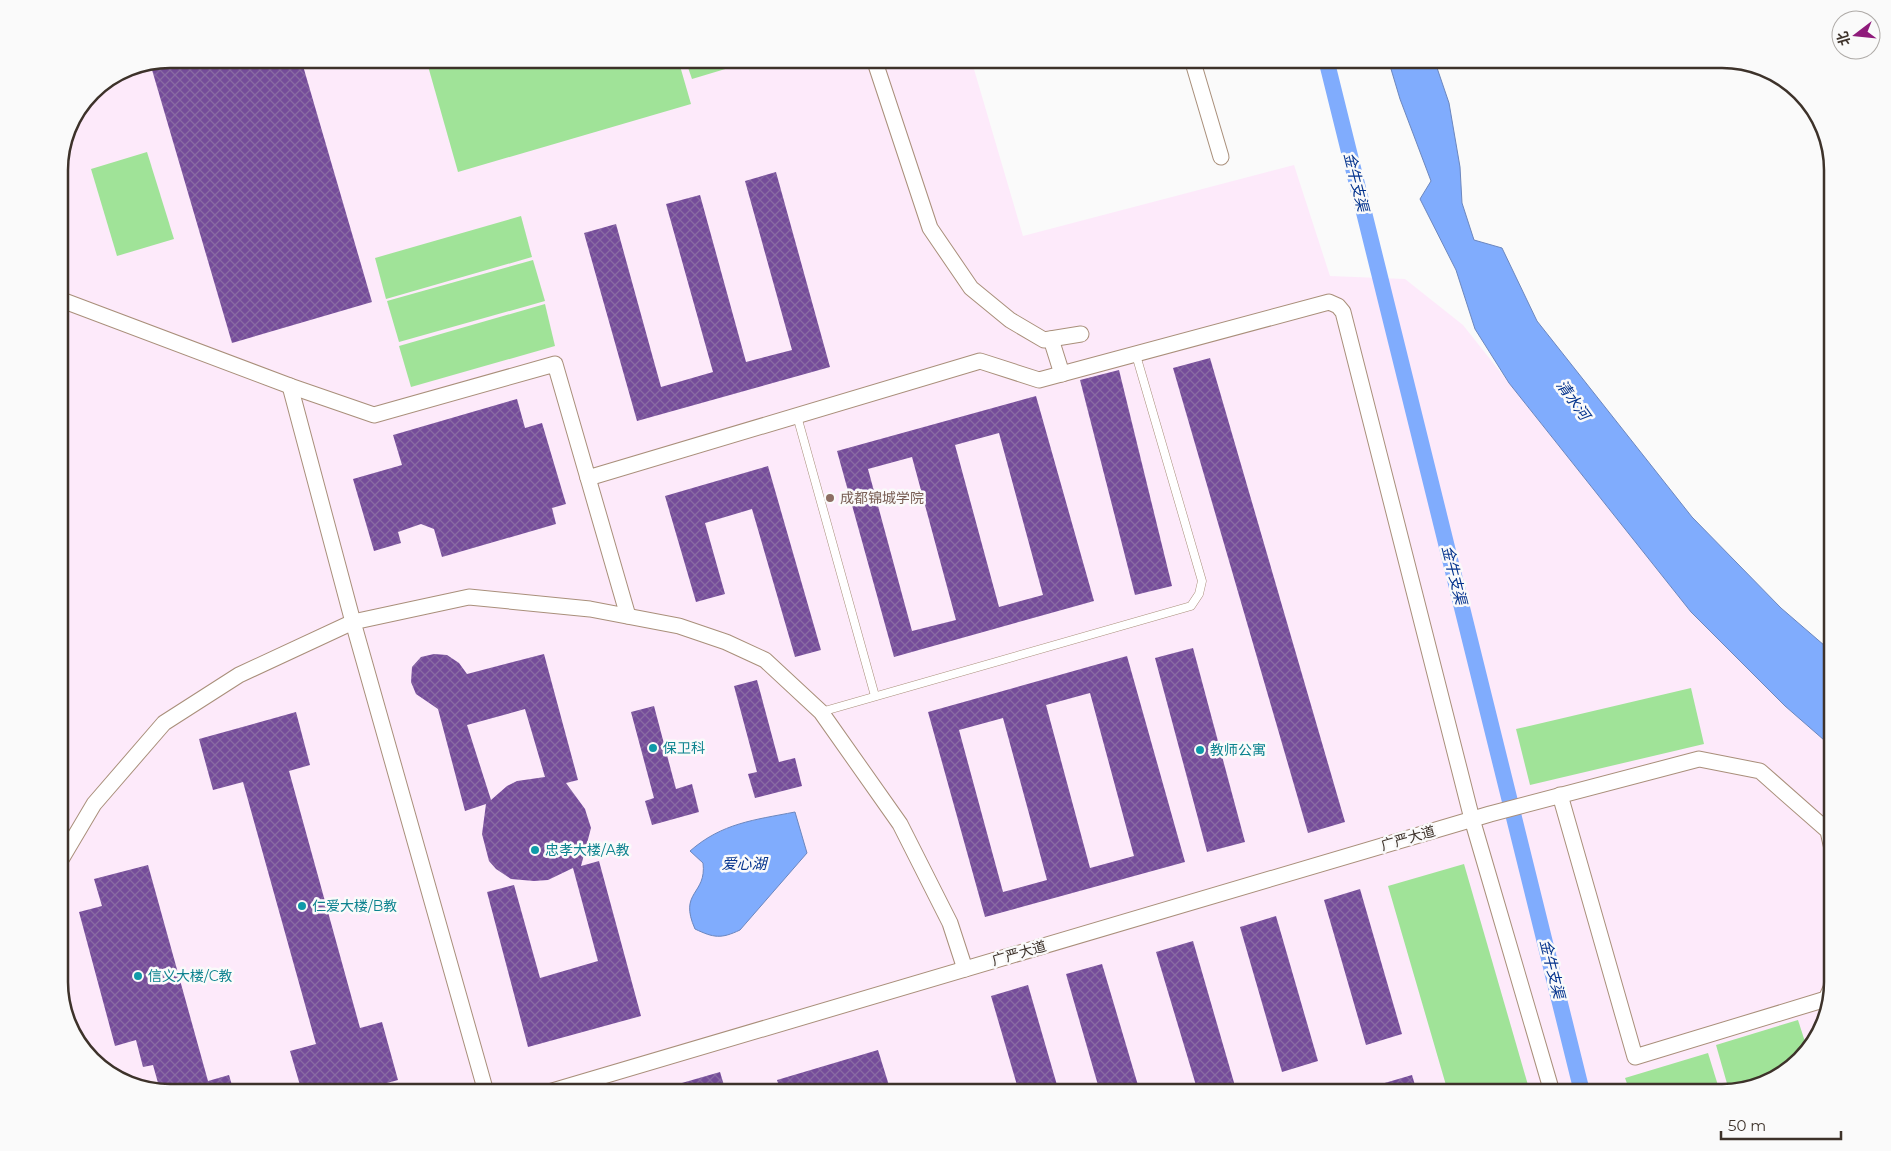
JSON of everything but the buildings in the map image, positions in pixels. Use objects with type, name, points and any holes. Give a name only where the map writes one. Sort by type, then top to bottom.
[{"type":"street","points":[[877,68],[930,228],[971,288],[1010,320],[1044,340],[1081,334]]},
{"type":"street","points":[[1195,68],[1221,157]]},
{"type":"street","points":[[68,302],[290,386],[374,415],[555,364],[628,616]]},
{"type":"street","points":[[588,478],[980,361],[1039,380],[1329,302],[1338,306],[1343,312],[1472,819],[1550,1084]]},
{"type":"street","points":[[1050,339],[1062,374]]},
{"type":"street","points":[[290,386],[484,1084]]},
{"type":"street","points":[[68,848],[94,804],[164,724],[239,675],[354,622],[469,597],[590,609],[679,626],[726,642],[765,660],[821,712],[900,824],[950,923],[965,968]]},
{"type":"street","name":"广严大道","points":[[576,1084],[1472,819],[1699,759],[1760,771],[1824,827]]},
{"type":"street","points":[[1560,795],[1635,1057],[1822,1001]]},
{"type":"lane","points":[[821,712],[1191,606],[1200,594],[1202,581],[1136,355]]},
{"type":"lane","points":[[797,416],[875,696]]},
{"type":"shaded area","name":"成都锦城学院","points":[[162,68],[974,68],[1023,236],[1294,165],[1330,276],[1405,279],[1463,325],[1691,612],[1785,706],[1824,740],[1823,995],[1816,1021],[1803,1044],[1794,1054],[1784,1063],[1761,1076],[1735,1083],[169,1084],[156,1083],[130,1076],[102,1058],[85,1038],[73,1015],[68,989],[68,156],[75,130],[93,102],[107,88],[130,75],[149,69]]},
{"type":"green space","points":[[429,68],[681,68],[691,104],[458,172]]},
{"type":"green space","points":[[688,68],[729,68],[692,79]]},
{"type":"green space","points":[[147,152],[174,239],[117,256],[91,169]]},
{"type":"green space","points":[[521,216],[532,257],[386,299],[375,258]]},
{"type":"green space","points":[[533,260],[545,301],[399,342],[387,301]]},
{"type":"green space","points":[[545,304],[555,346],[411,387],[399,346]]},
{"type":"green space","points":[[1691,688],[1704,744],[1530,785],[1516,729]]},
{"type":"green space","points":[[1464,864],[1528,1084],[1446,1084],[1388,886]]},
{"type":"green space","points":[[1798,1020],[1805,1041],[1794,1054],[1773,1070],[1748,1080],[1727,1084],[1716,1045]]},
{"type":"green space","points":[[1708,1053],[1718,1084],[1627,1084],[1625,1078]]},
{"type":"water","name":"清水河","points":[[1391,68],[1437,68],[1449,103],[1460,167],[1462,203],[1474,240],[1502,248],[1537,321],[1692,517],[1781,608],[1824,645],[1824,740],[1785,706],[1691,612],[1509,383],[1475,329],[1456,270],[1420,199],[1431,181],[1400,99]]},
{"type":"water","name":"爱心湖","points":[[795,812],[807,853],[740,930],[728,935],[718,936],[695,929],[690,907],[691,900],[701,881],[703,863],[690,851],[726,828],[752,820]]},
{"type":"waterway","name":"金牛支渠","points":[[1328,68],[1580,1084]]},
{"type":"place","name":"成都锦城学院","points":[[830,498]]},
{"type":"place","name":"保卫科","points":[[653,748]]},
{"type":"place","name":"教师公寓","points":[[1200,750]]},
{"type":"place","name":"忠孝大楼/A教","points":[[535,850]]},
{"type":"place","name":"仁爱大楼/B教","points":[[302,906]]},
{"type":"place","name":"信义大楼/C教","points":[[138,976]]}]
